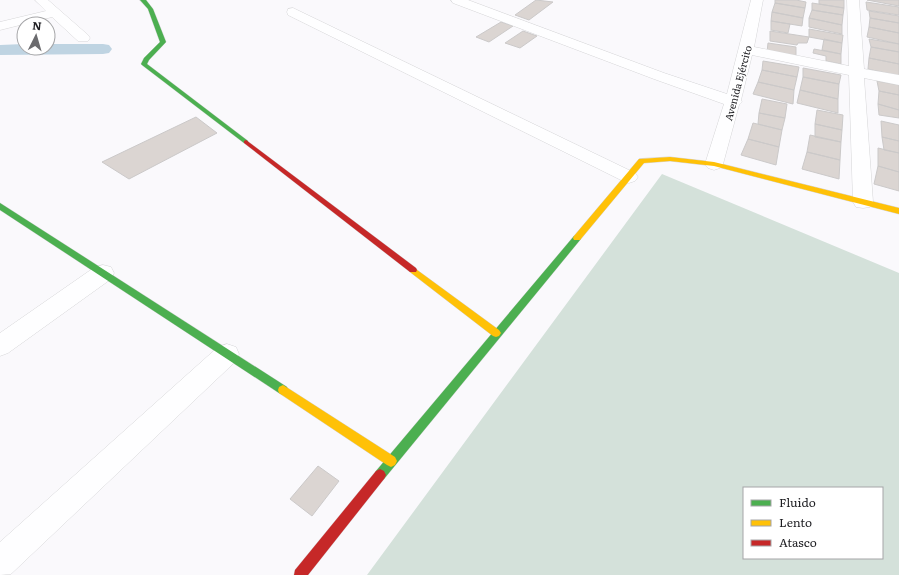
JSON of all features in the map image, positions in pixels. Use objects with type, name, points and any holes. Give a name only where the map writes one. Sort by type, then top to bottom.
[{"type":"street","points":[[41,0],[83,38]]},
{"type":"street","points":[[143,0],[148,6],[163,42],[150,55],[144,64],[496,333]]},
{"type":"street","points":[[457,0],[659,76],[734,102]]},
{"type":"street","name":"Avenida Ejército","points":[[714,164],[734,102],[747,50],[757,0]]},
{"type":"street","points":[[853,0],[863,202]]},
{"type":"street","points":[[0,26],[53,12]]},
{"type":"street","points":[[293,12],[629,177]]},
{"type":"street","points":[[747,50],[899,80]]},
{"type":"street","points":[[300,575],[496,333],[642,161],[670,159],[714,164],[899,211]]},
{"type":"street","points":[[3,212],[103,273],[391,461]]},
{"type":"street","points":[[0,346],[103,273]]},
{"type":"street","points":[[0,563],[227,354]]},
{"type":"shaded area","points":[[662,174],[899,273],[899,575],[367,575]]},
{"type":"building","points":[[536,0],[553,2],[529,20],[515,15]]},
{"type":"building","points":[[775,0],[796,0],[806,2],[805,8],[775,3]]},
{"type":"building","points":[[819,0],[844,0],[844,8],[819,4]]},
{"type":"building","points":[[867,0],[899,0],[899,6]]},
{"type":"building","points":[[866,2],[899,7],[899,15],[867,10]]},
{"type":"building","points":[[775,3],[805,8],[803,18],[772,12]]},
{"type":"building","points":[[812,3],[844,8],[843,15],[812,10]]},
{"type":"building","points":[[812,10],[843,15],[842,25],[809,18]]},
{"type":"building","points":[[869,11],[899,16],[899,23],[870,18]]},
{"type":"building","points":[[772,12],[803,18],[802,26],[771,21]]},
{"type":"building","points":[[809,18],[842,25],[842,34],[809,27]]},
{"type":"building","points":[[870,18],[899,23],[899,33],[869,27]]},
{"type":"building","points":[[771,21],[790,24],[788,33],[771,30]]},
{"type":"building","points":[[501,22],[513,26],[489,42],[476,37]]},
{"type":"building","points":[[869,27],[899,33],[899,44],[867,37]]},
{"type":"building","points":[[809,29],[843,35],[842,43],[809,37]]},
{"type":"building","points":[[523,31],[537,36],[520,48],[505,43]]},
{"type":"building","points":[[770,31],[809,37],[807,43],[798,43],[797,45],[770,41]]},
{"type":"building","points":[[824,39],[842,43],[841,54],[822,50]]},
{"type":"building","points":[[869,39],[899,44],[899,52],[871,47]]},
{"type":"building","points":[[768,43],[796,47],[796,57],[767,52]]},
{"type":"building","points":[[871,47],[899,52],[899,64],[869,58]]},
{"type":"building","points":[[814,49],[841,54],[841,64],[826,61],[826,56],[813,53]]},
{"type":"building","points":[[869,58],[899,64],[899,76],[868,69]]},
{"type":"building","points":[[763,61],[799,67],[797,77],[762,70]]},
{"type":"building","points":[[803,68],[841,75],[839,84],[803,77]]},
{"type":"building","points":[[762,70],[797,77],[794,90],[758,82]]},
{"type":"building","points":[[803,77],[839,84],[838,99],[800,90]]},
{"type":"building","points":[[877,81],[899,85],[899,95],[879,91]]},
{"type":"building","points":[[758,82],[794,90],[793,104],[753,94]]},
{"type":"building","points":[[800,90],[838,99],[838,113],[797,103]]},
{"type":"building","points":[[879,91],[899,95],[899,110],[878,104]]},
{"type":"building","points":[[762,99],[787,104],[785,118],[759,113]]},
{"type":"building","points":[[878,104],[899,110],[899,118],[879,115]]},
{"type":"building","points":[[817,110],[843,115],[842,130],[815,124]]},
{"type":"building","points":[[759,113],[785,118],[782,130],[758,124]]},
{"type":"building","points":[[196,117],[217,133],[129,179],[102,162]]},
{"type":"building","points":[[881,121],[899,125],[899,141],[882,137]]},
{"type":"building","points":[[753,123],[782,130],[779,147],[748,139]]},
{"type":"building","points":[[815,124],[842,130],[841,142],[815,137]]},
{"type":"building","points":[[810,135],[841,142],[840,160],[807,152]]},
{"type":"building","points":[[882,137],[899,141],[899,153],[884,150]]},
{"type":"building","points":[[748,139],[779,147],[776,165],[741,155]]},
{"type":"building","points":[[878,148],[899,153],[899,172],[878,166]]},
{"type":"building","points":[[807,152],[840,160],[839,179],[802,169]]},
{"type":"building","points":[[878,166],[899,172],[899,191],[874,184]]},
{"type":"building","points":[[318,466],[339,481],[312,516],[290,499]]},
{"type":"waterway","points":[[0,50],[103,49]]},
{"type":"traffic: fast","points":[[143,0],[150,9],[163,42],[146,59],[144,64],[246,142]]},
{"type":"traffic: fast","points":[[0,206],[283,390]]},
{"type":"traffic: fast","points":[[380,475],[577,238]]},
{"type":"traffic: slow","points":[[577,238],[642,161],[670,159],[714,164],[899,211]]},
{"type":"traffic: slow","points":[[413,270],[496,333]]},
{"type":"traffic: slow","points":[[283,390],[391,461]]},
{"type":"traffic: jam","points":[[246,142],[413,270]]},
{"type":"traffic: jam","points":[[300,575],[380,475]]}]
